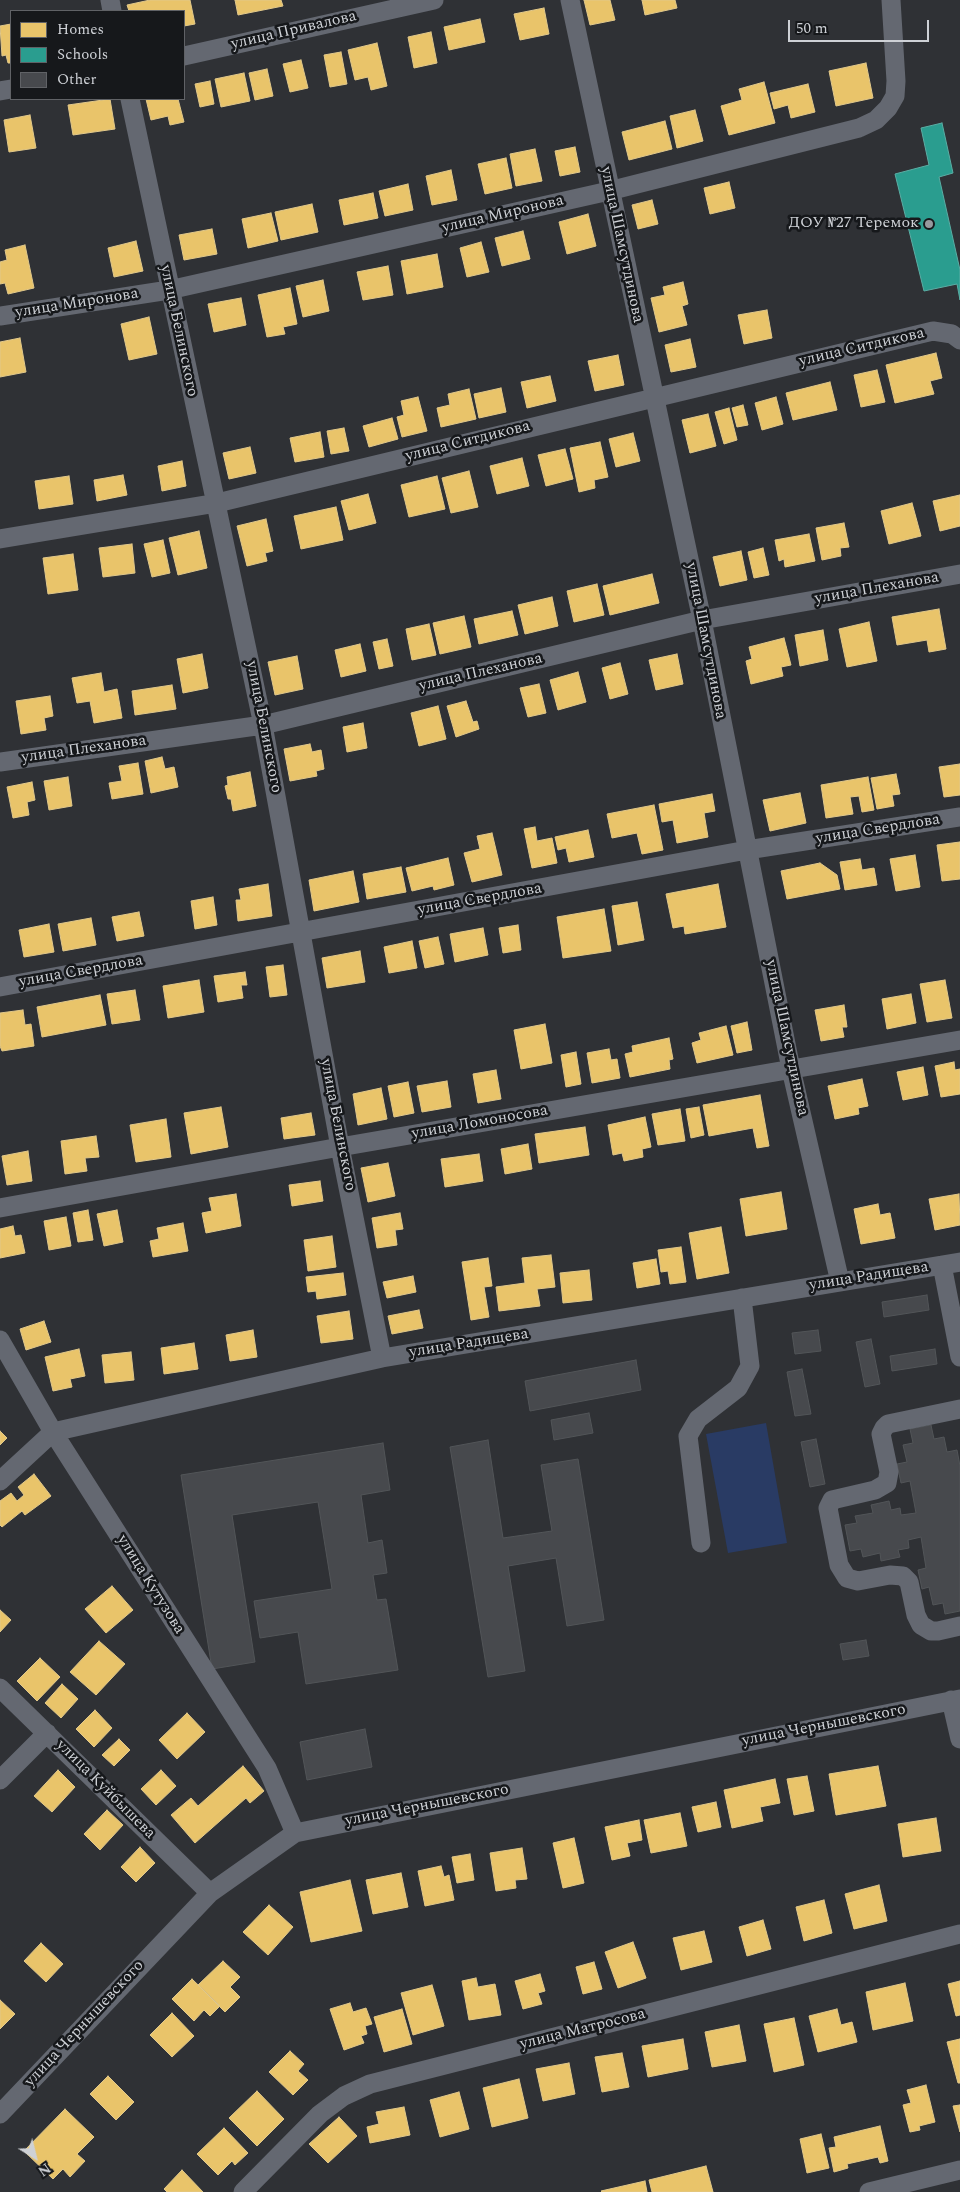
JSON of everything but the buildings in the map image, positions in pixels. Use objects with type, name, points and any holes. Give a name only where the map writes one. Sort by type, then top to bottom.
[{"type":"street","name":"улица Привалова","points":[[185,56],[434,0]]},
{"type":"street","name":"улица Шамсутдинова","points":[[570,0],[609,191],[702,620],[791,1068],[840,1282]]},
{"type":"street","name":"улица Миронова","points":[[0,316],[169,290],[609,191],[859,128],[876,120],[888,108],[895,96],[896,82],[891,0]]},
{"type":"street","name":"улица Белинского","points":[[130,100],[169,290],[217,503],[263,725],[340,1147],[382,1358]]},
{"type":"street","name":"улица Ситдикова","points":[[0,539],[217,503],[933,332],[952,334],[960,340]]},
{"type":"street","name":"улица Плеханова","points":[[0,762],[263,725],[702,620],[960,574]]},
{"type":"street","name":"улица Свердлова","points":[[0,987],[747,850],[960,817]]},
{"type":"street","name":"улица Ломоносова","points":[[0,1208],[791,1068],[960,1040]]},
{"type":"street","name":"улица Радищева","points":[[53,1432],[382,1358],[951,1264]]},
{"type":"street","points":[[951,1264],[960,1357]]},
{"type":"street","points":[[701,1543],[688,1436],[698,1419],[738,1388],[750,1366],[742,1298]]},
{"type":"street","name":"улица Кутузова","points":[[0,1340],[53,1432],[267,1768],[295,1833]]},
{"type":"street","points":[[960,1410],[888,1424],[882,1434],[889,1472],[887,1483],[884,1487],[875,1490],[832,1500],[828,1508],[839,1565],[847,1578],[858,1581],[890,1575],[902,1576],[909,1582],[916,1615],[921,1625],[931,1631],[960,1626]]},
{"type":"street","points":[[0,1481],[53,1432]]},
{"type":"street","name":"улица Куйбышева","points":[[0,1688],[210,1893]]},
{"type":"street","points":[[956,1700],[960,1739]]},
{"type":"street","name":"улица Чернышевского","points":[[0,2114],[210,1893],[295,1833],[956,1700]]},
{"type":"street","points":[[0,1780],[47,1733]]},
{"type":"street","name":"улица Матросова","points":[[243,2192],[320,2114],[344,2096],[370,2084],[960,1934]]},
{"type":"street","points":[[869,2192],[960,2170]]},
{"type":"shaded area","points":[[766,1423],[787,1543],[728,1553],[706,1434]]},
{"type":"place","name":"ДОУ №27 Теремок","points":[[929,224]]}]
